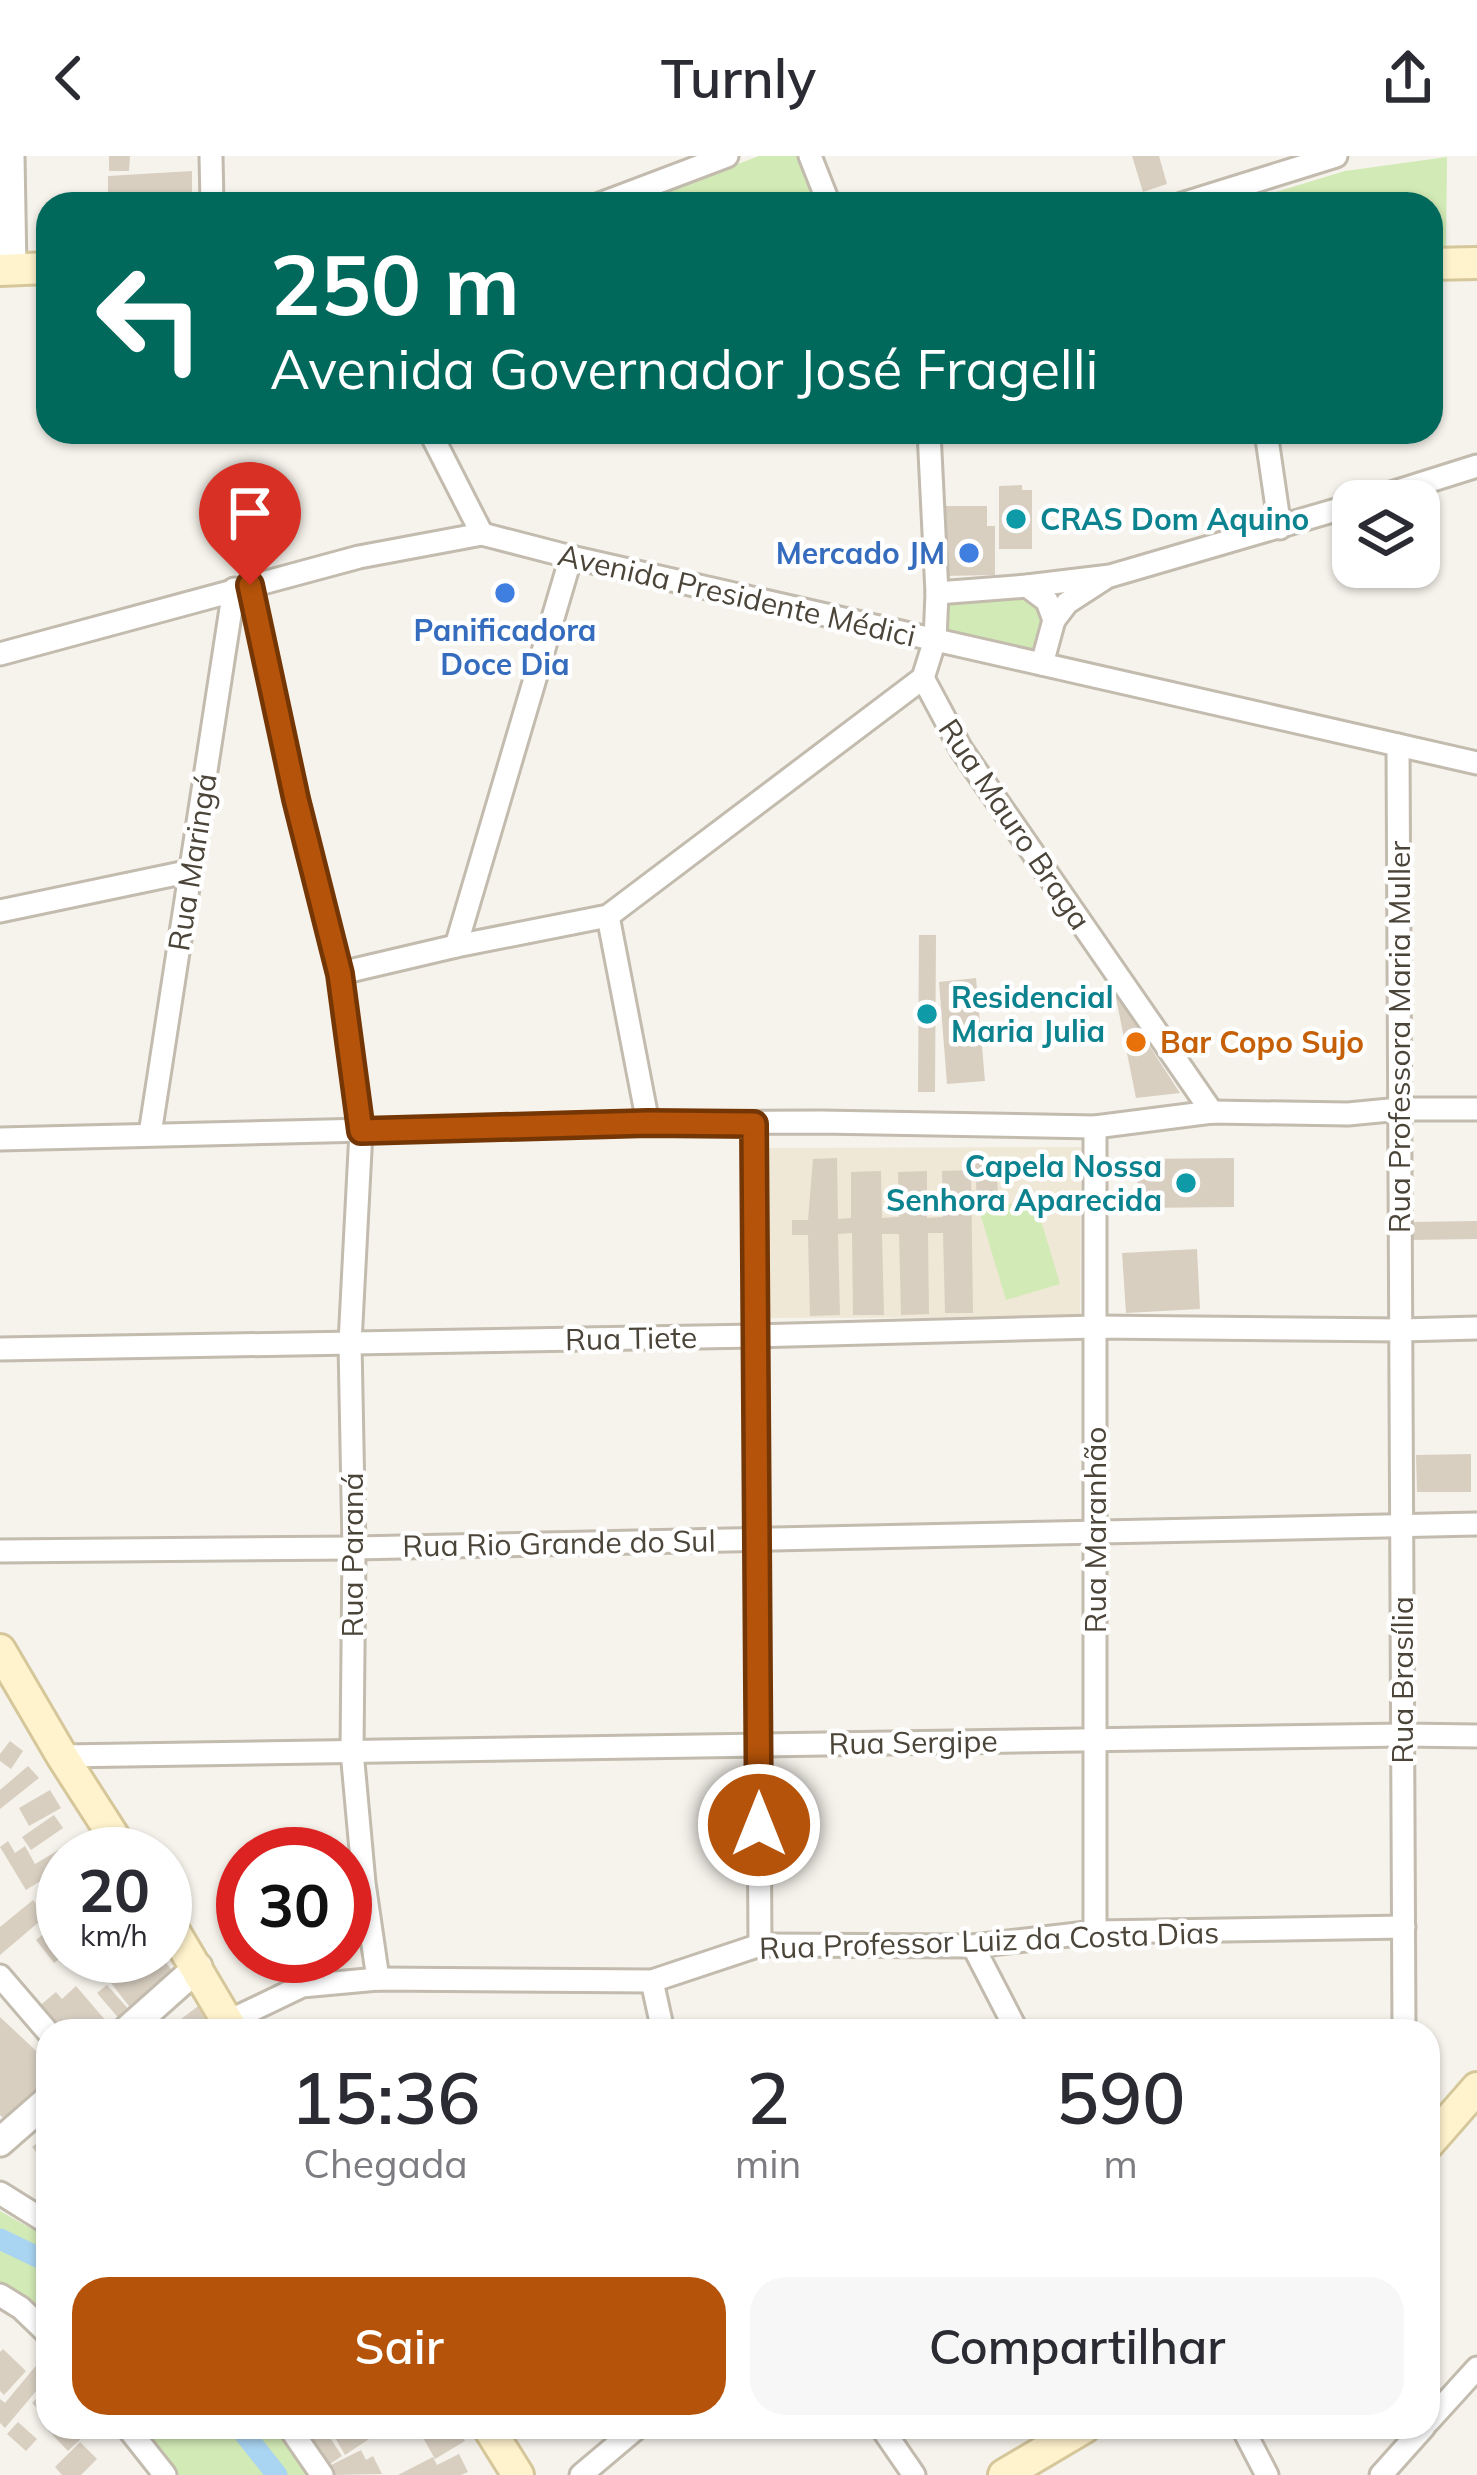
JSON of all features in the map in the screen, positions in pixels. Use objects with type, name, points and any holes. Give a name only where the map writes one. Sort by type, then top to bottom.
[{"type":"main road","points":[[1443,264],[1477,263]]},
{"type":"main road","points":[[6,270],[36,269]]},
{"type":"main road","points":[[0,1650],[108,1827]]},
{"type":"main road","points":[[192,1958],[226,2019]]},
{"type":"main road","points":[[1440,2130],[1477,2088]]},
{"type":"main road","points":[[496,2439],[518,2475]]},
{"type":"main road","points":[[1004,2475],[1065,2439]]},
{"type":"street","points":[[6,270],[10,156]]},
{"type":"street","points":[[211,156],[212,192]]},
{"type":"street","points":[[632,192],[727,156]]},
{"type":"street","points":[[810,156],[824,192]]},
{"type":"street","points":[[1220,192],[1336,156]]},
{"type":"street","points":[[436,444],[482,534]]},
{"type":"street","points":[[340,974],[608,916],[923,678],[935,640],[937,593],[930,444]]},
{"type":"street","points":[[1267,444],[1280,528]]},
{"type":"street","points":[[1433,480],[1477,466]]},
{"type":"street","points":[[937,593],[1110,576],[1332,512]]},
{"type":"street","name":"Avenida Presidente Médici","points":[[0,654],[359,557],[482,534],[1477,763]]},
{"type":"street","points":[[456,946],[571,557]]},
{"type":"street","points":[[1042,664],[1054,620],[1067,603],[1110,576]]},
{"type":"street","points":[[1027,586],[1047,601],[1054,620]]},
{"type":"street","name":"Rua Maringá","points":[[150,1134],[242,587]]},
{"type":"street","name":"Rua Paraná","points":[[242,587],[340,974],[361,1131],[350,1343],[352,1751],[378,1978]]},
{"type":"street","name":"Rua Mauro Braga","points":[[923,678],[961,749],[1212,1112]]},
{"type":"street","name":"Rua Professora Maria Muller","points":[[1398,745],[1401,1330]]},
{"type":"street","points":[[0,911],[191,871]]},
{"type":"street","points":[[608,916],[648,1123]]},
{"type":"street","points":[[0,1139],[648,1123],[1095,1127],[1212,1112],[1348,1114],[1477,1108]]},
{"type":"street","points":[[754,1124],[760,1945]]},
{"type":"street","name":"Rua Maranhão","points":[[1095,1127],[1095,1932]]},
{"type":"street","name":"Rua Tiete","points":[[0,1348],[1095,1327],[1477,1328]]},
{"type":"street","name":"Rua Brasília","points":[[1401,1330],[1404,2019]]},
{"type":"street","name":"Rua Rio Grande do Sul","points":[[0,1551],[1477,1524]]},
{"type":"street","name":"Rua Sergipe","points":[[62,1756],[1477,1736]]},
{"type":"street","name":"Rua Professor Luiz da Costa Dias","points":[[242,2019],[302,1985],[378,1978],[652,1982],[760,1945],[973,1946],[1095,1932],[1404,1927]]},
{"type":"street","points":[[973,1946],[1011,2019]]},
{"type":"street","points":[[140,2019],[198,1967]]},
{"type":"street","points":[[0,1976],[37,2019]]},
{"type":"street","points":[[652,1982],[660,2019]]},
{"type":"street","points":[[0,2142],[36,2110]]},
{"type":"street","points":[[0,2193],[36,2216]]},
{"type":"street","points":[[0,2295],[36,2322]]},
{"type":"street","points":[[1440,2409],[1477,2368]]},
{"type":"street","points":[[136,2439],[165,2475]]},
{"type":"street","points":[[297,2439],[322,2475]]},
{"type":"street","points":[[581,2475],[624,2439]]},
{"type":"street","points":[[889,2439],[914,2475]]},
{"type":"street","points":[[1248,2439],[1267,2475]]},
{"type":"street","points":[[1381,2475],[1413,2439]]},
{"type":"shaded area","points":[[1081,1147],[1080,1317],[767,1318],[767,1148]]},
{"type":"green space","points":[[759,156],[803,156],[816,192],[664,192]]},
{"type":"green space","points":[[1447,157],[1446,253],[1443,192],[1276,192],[1345,171]]},
{"type":"green space","points":[[1084,586],[1042,613],[1035,655],[948,633],[939,625],[942,605],[951,599]]},
{"type":"green space","points":[[1034,1197],[1060,1284],[1006,1300],[980,1213]]},
{"type":"green space","points":[[0,2211],[36,2231],[36,2307],[0,2282]]},
{"type":"green space","points":[[148,2439],[283,2439],[309,2475],[177,2475]]},
{"type":"building","points":[[109,156],[130,156],[129,171],[109,171]]},
{"type":"building","points":[[1132,156],[1159,156],[1167,184],[1143,192]]},
{"type":"building","points":[[192,171],[192,192],[108,192],[108,176]]},
{"type":"building","name":"CRAS Dom Aquino","points":[[1022,485],[1022,490],[1032,490],[1032,549],[999,549],[999,486]]},
{"type":"building","name":"Mercado JM","points":[[939,506],[987,506],[987,526],[995,526],[995,575],[944,576]]},
{"type":"building","name":"Residencial Maria Julia","points":[[919,935],[936,935],[935,1092],[918,1092]]},
{"type":"building","points":[[976,978],[985,1081],[947,1084],[939,982]]},
{"type":"building","name":"Bar Copo Sujo","points":[[1115,993],[1180,1093],[1136,1098]]},
{"type":"building","points":[[837,1158],[838,1219],[851,1218],[851,1172],[881,1171],[882,1218],[899,1217],[898,1172],[927,1171],[927,1218],[943,1217],[942,1171],[971,1170],[973,1313],[945,1313],[943,1233],[928,1233],[929,1314],[901,1315],[899,1234],[882,1234],[884,1315],[853,1315],[852,1233],[838,1234],[840,1315],[810,1316],[808,1235],[792,1235],[792,1220],[808,1220],[813,1159]]},
{"type":"building","points":[[997,1158],[998,1205],[977,1206],[975,1159]]},
{"type":"building","name":"Capela Nossa Senhora Aparecida","points":[[1234,1158],[1234,1207],[1138,1208],[1137,1159]]},
{"type":"building","points":[[1477,1221],[1477,1239],[1410,1240],[1410,1222]]},
{"type":"building","points":[[1197,1249],[1200,1309],[1126,1313],[1122,1253]]},
{"type":"building","points":[[1471,1454],[1471,1492],[1417,1492],[1416,1455]]},
{"type":"building","points":[[10,1741],[23,1751],[11,1769],[0,1761]]},
{"type":"building","points":[[28,1766],[39,1778],[0,1809],[0,1790]]},
{"type":"building","points":[[50,1790],[61,1808],[29,1826],[19,1808]]},
{"type":"building","points":[[54,1815],[62,1827],[37,1827]]},
{"type":"building","points":[[36,1827],[36,1847],[31,1850],[22,1837]]},
{"type":"building","points":[[8,1841],[15,1853],[25,1846],[35,1864],[36,1884],[26,1890],[0,1847]]},
{"type":"building","points":[[33,1900],[36,1904],[36,1924],[0,1955],[0,1927]]},
{"type":"building","points":[[111,1983],[167,1983],[132,2010]]},
{"type":"building","points":[[107,1985],[131,2012],[119,2019],[97,1993]]},
{"type":"building","points":[[76,1986],[104,2019],[47,2019],[37,2008],[56,1992],[62,1999]]},
{"type":"building","points":[[201,2004],[212,2019],[181,2019]]},
{"type":"building","points":[[0,2017],[36,2051],[36,2094],[9,2124],[0,2115]]},
{"type":"building","points":[[3,2349],[26,2371],[4,2395],[0,2391]]},
{"type":"building","points":[[36,2366],[36,2391],[5,2428],[0,2423],[0,2399],[5,2403]]},
{"type":"building","points":[[18,2422],[37,2439],[26,2451],[7,2434]]},
{"type":"building","points":[[57,2439],[81,2439],[68,2451]]},
{"type":"building","points":[[331,2439],[342,2456],[321,2470],[303,2441]]},
{"type":"building","points":[[336,2439],[369,2439],[345,2455]]},
{"type":"building","points":[[424,2439],[464,2439],[465,2441],[435,2459]]},
{"type":"building","points":[[80,2442],[97,2459],[81,2475],[62,2475],[55,2467]]},
{"type":"building","points":[[361,2450],[366,2460],[373,2456],[382,2474],[331,2475],[327,2467]]},
{"type":"building","points":[[459,2454],[468,2472],[461,2475],[398,2475],[433,2457],[437,2465]]},
{"type":"waterway","points":[[0,2239],[36,2256]]},
{"type":"waterway","points":[[248,2439],[277,2475]]},
{"type":"place","name":"CRAS Dom Aquino","points":[[1016,519]]},
{"type":"place","name":"Mercado JM","points":[[969,553]]},
{"type":"place","name":"Panificadora Doce Dia","points":[[505,593]]},
{"type":"place","name":"Residencial Maria Julia","points":[[927,1014]]},
{"type":"place","name":"Bar Copo Sujo","points":[[1136,1042]]},
{"type":"place","name":"Capela Nossa Senhora Aparecida","points":[[1186,1183]]},
{"type":"route","points":[[250,585],[340,974],[361,1131],[754,1124],[759,1825]]}]
